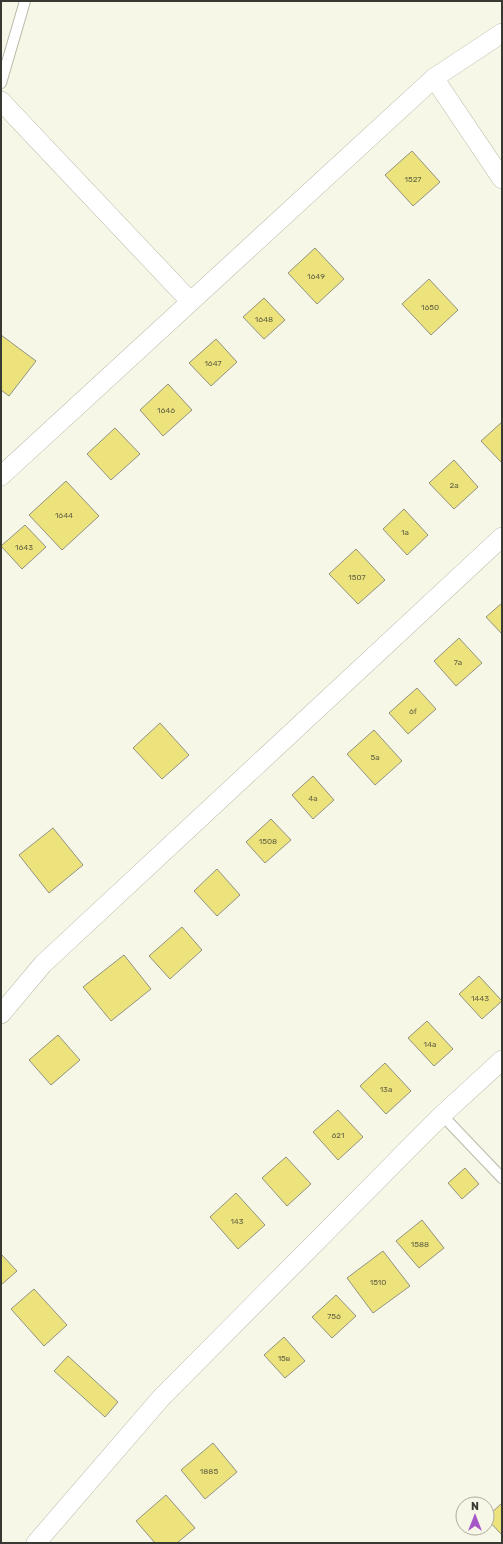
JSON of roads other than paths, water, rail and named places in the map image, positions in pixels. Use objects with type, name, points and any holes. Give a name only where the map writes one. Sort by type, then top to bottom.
[{"type":"street","points":[[1,476],[434,78],[502,34]]},
{"type":"street","points":[[434,78],[502,179]]},
{"type":"street","points":[[1,101],[190,302]]},
{"type":"street","points":[[1,1014],[43,964],[502,537]]},
{"type":"street","points":[[36,1543],[161,1398],[442,1115],[502,1060]]},
{"type":"lane","points":[[1,83],[25,1]]},
{"type":"lane","points":[[442,1115],[502,1178]]}]
